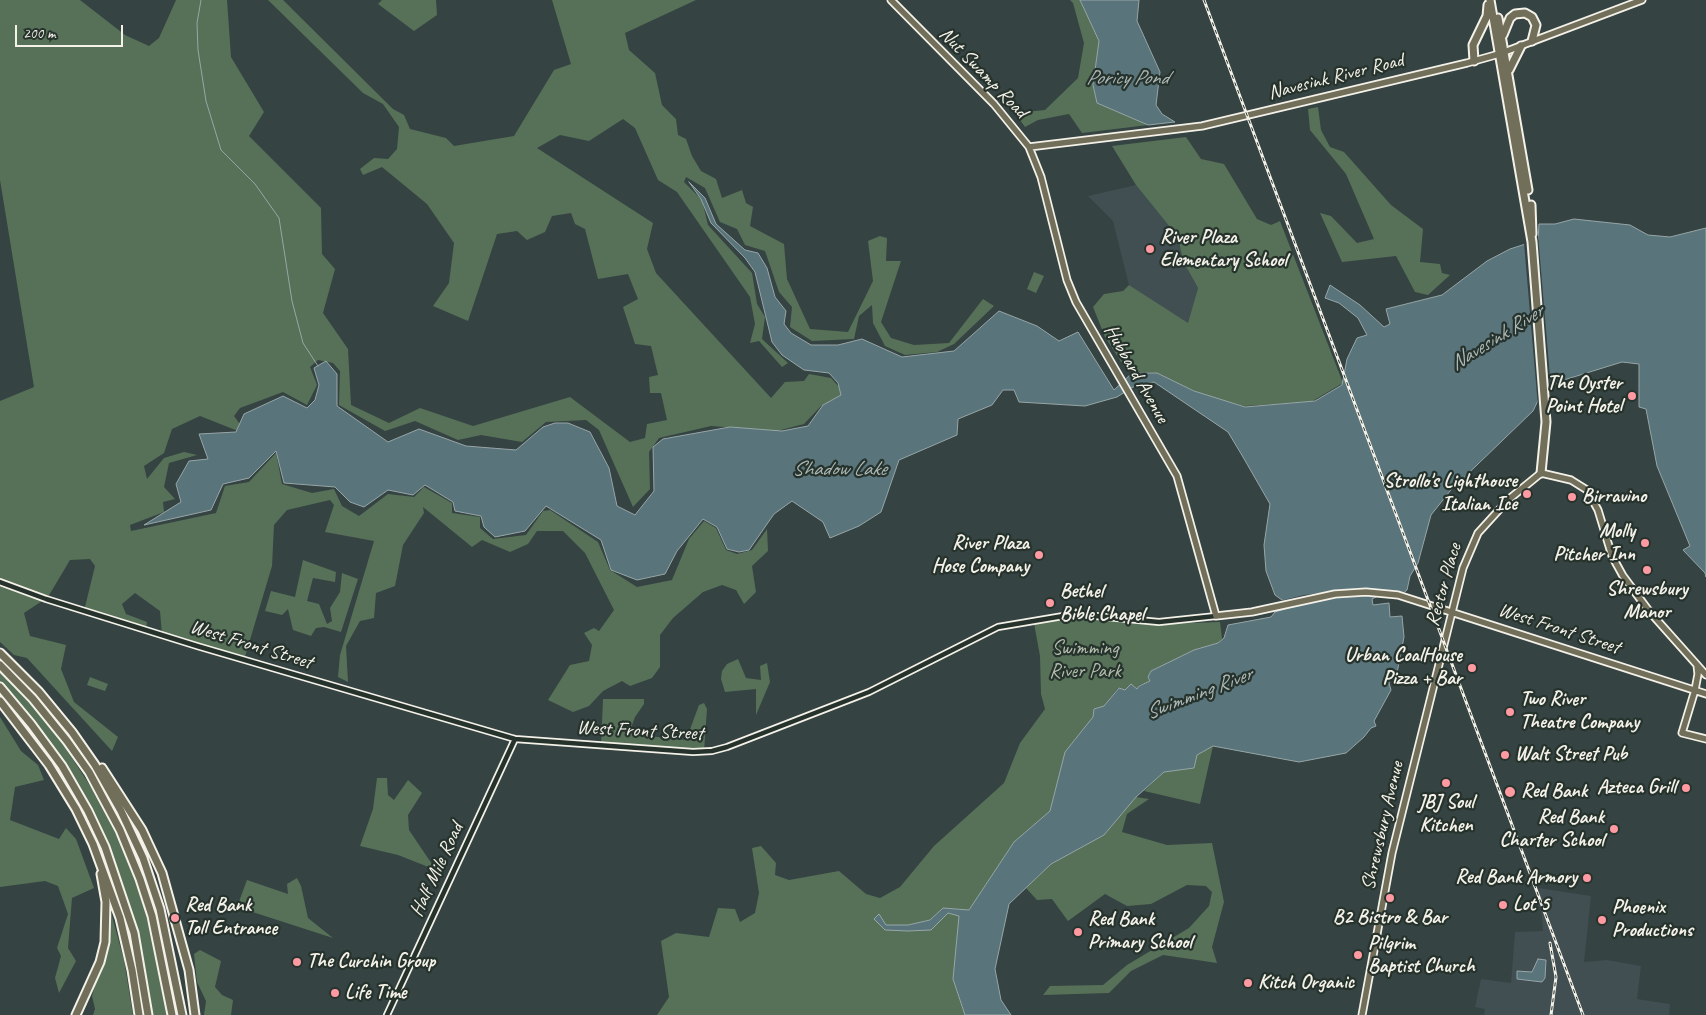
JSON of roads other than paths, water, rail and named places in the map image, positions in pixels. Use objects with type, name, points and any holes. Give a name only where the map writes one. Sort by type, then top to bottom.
[{"type":"highway","points":[[1489,0],[1501,53],[1528,226],[1532,238]]},
{"type":"highway","points":[[1474,62],[1473,45],[1487,16],[1489,0]]},
{"type":"highway","points":[[1494,0],[1502,40]]},
{"type":"highway","points":[[1532,41],[1536,29],[1534,20],[1528,14],[1520,13],[1507,21],[1501,53],[1508,73],[1530,199],[1546,412],[1541,472]]},
{"type":"highway","points":[[1508,73],[1521,46]]},
{"type":"highway","points":[[0,652],[39,692],[90,751],[136,819],[154,853],[168,892],[187,962],[195,1012]]},
{"type":"highway","points":[[0,665],[33,699],[67,741],[89,772],[117,824],[138,873],[152,916],[172,1015]]},
{"type":"highway","points":[[0,687],[54,755],[79,794],[102,841],[130,921],[142,972],[148,1015]]},
{"type":"highway","points":[[0,701],[53,770],[93,844],[112,893],[125,937],[139,1015]]},
{"type":"highway","points":[[72,732],[115,799],[143,858],[164,922],[182,1015]]},
{"type":"highway","points":[[76,1015],[100,962],[107,930],[106,895],[93,844]]},
{"type":"main road","name":"Nut Swamp Road","points":[[891,0],[994,104],[1029,148]]},
{"type":"main road","name":"Navesink River Road","points":[[1029,148],[1202,126],[1474,62],[1642,0]]},
{"type":"main road","name":"Hubbard Avenue","points":[[1029,148],[1041,177],[1072,292],[1177,476],[1216,616]]},
{"type":"main road","points":[[1541,472],[1574,481],[1588,490],[1598,510],[1606,542],[1623,576],[1649,611],[1706,675]]},
{"type":"main road","name":"Rector Place","points":[[1444,645],[1466,555],[1478,533],[1508,500],[1541,472]]},
{"type":"main road","name":"West Front Street","points":[[1216,616],[1274,607],[1340,593],[1374,592],[1402,595],[1706,694]]},
{"type":"main road","name":"Shrewsbury Avenue","points":[[1362,1015],[1392,852],[1444,645]]},
{"type":"main road","points":[[1696,663],[1698,674],[1695,690],[1682,733],[1706,739]]},
{"type":"street","name":"West Front Street","points":[[0,582],[46,599],[197,646],[514,739],[684,751],[712,751],[869,692],[998,627],[1075,614],[1163,622],[1216,616]]},
{"type":"street","name":"Half Mile Road","points":[[387,1015],[514,739]]},
{"type":"water","name":"Poricy Pond","points":[[1080,0],[1139,0],[1137,21],[1160,72],[1156,105],[1162,114],[1175,122],[1148,125],[1097,103],[1093,85],[1099,41]]},
{"type":"water","points":[[689,182],[705,198],[716,224],[745,250],[758,253],[767,268],[775,297],[786,311],[784,324],[791,333],[811,345],[838,345],[862,339],[902,357],[954,351],[999,311],[1037,326],[1059,341],[1078,332],[1114,390],[1132,373],[1157,373],[1194,391],[1245,407],[1315,401],[1342,385],[1347,359],[1357,338],[1367,335],[1358,318],[1339,303],[1325,298],[1330,285],[1360,305],[1384,327],[1390,324],[1386,309],[1442,295],[1487,261],[1510,249],[1538,240],[1539,224],[1555,224],[1574,219],[1630,225],[1648,235],[1670,237],[1706,228],[1706,577],[1705,573],[1683,550],[1690,546],[1657,466],[1646,409],[1639,407],[1639,364],[1622,362],[1567,379],[1543,390],[1533,411],[1450,491],[1431,515],[1418,563],[1410,576],[1407,590],[1398,598],[1378,596],[1372,599],[1373,605],[1389,603],[1390,617],[1402,616],[1404,637],[1397,673],[1392,671],[1389,683],[1391,690],[1374,721],[1376,726],[1371,728],[1346,753],[1299,762],[1213,746],[1197,755],[1194,768],[1164,772],[1136,797],[1104,835],[1051,864],[1009,904],[995,969],[1001,1000],[1011,1015],[965,1015],[953,979],[959,916],[948,913],[931,930],[908,931],[885,930],[874,919],[879,914],[886,925],[908,925],[930,920],[943,908],[969,910],[1014,842],[1050,811],[1065,752],[1093,717],[1094,709],[1104,706],[1119,688],[1125,690],[1131,684],[1137,689],[1139,686],[1150,681],[1148,677],[1151,671],[1194,650],[1218,643],[1224,638],[1228,625],[1271,617],[1275,612],[1292,607],[1275,595],[1266,571],[1264,545],[1270,504],[1228,432],[1154,382],[1133,387],[1117,397],[1085,406],[1019,402],[1014,390],[1003,390],[992,405],[958,419],[957,435],[899,460],[881,512],[859,526],[830,538],[823,522],[792,501],[774,514],[749,550],[739,552],[727,549],[717,527],[703,519],[677,551],[665,574],[637,580],[611,570],[601,540],[546,506],[525,531],[495,537],[484,527],[481,516],[455,511],[453,502],[425,485],[413,495],[388,490],[364,507],[350,502],[335,487],[284,483],[276,451],[249,478],[223,484],[211,510],[144,525],[181,502],[176,484],[189,461],[208,459],[199,434],[236,432],[244,414],[283,396],[307,408],[315,400],[319,385],[314,368],[326,361],[337,374],[337,406],[388,442],[419,429],[466,446],[516,450],[543,427],[555,423],[568,423],[590,432],[609,468],[617,506],[635,515],[654,491],[653,447],[663,439],[730,427],[782,431],[808,426],[823,405],[841,395],[838,383],[829,373],[804,370],[782,355],[772,342],[755,272],[745,258],[711,223],[701,199]]},
{"type":"water","points":[[1538,959],[1546,960],[1545,978],[1542,982],[1517,979],[1517,971],[1532,972]]},
{"type":"waterway","points":[[201,0],[197,23],[198,50],[206,101],[221,150],[255,184],[279,218],[292,301],[303,343],[318,366]]},
{"type":"railway","points":[[1204,0],[1583,1015]]},
{"type":"railway","points":[[1550,943],[1556,977],[1551,1015]]},
{"type":"place","name":"River Plaza Elementary School","points":[[1150,249]]},
{"type":"place","name":"The Oyster Point Hotel","points":[[1632,396]]},
{"type":"place","name":"Strollo's Lighthouse Italian Ice","points":[[1527,494]]},
{"type":"place","name":"Birravino","points":[[1572,497]]},
{"type":"place","name":"Molly Pitcher Inn","points":[[1645,543]]},
{"type":"place","name":"River Plaza Hose Company","points":[[1039,555]]},
{"type":"place","name":"Shrewsbury Manor","points":[[1647,570]]},
{"type":"place","name":"Bethel Bible Chapel","points":[[1050,603]]},
{"type":"place","name":"Urban CoalHouse Pizza + Bar","points":[[1472,668]]},
{"type":"place","name":"Two River Theatre Company","points":[[1510,712]]},
{"type":"place","name":"Walt Street Pub","points":[[1505,755]]},
{"type":"place","name":"JBJ Soul Kitchen","points":[[1446,783]]},
{"type":"place","name":"Azteca Grill","points":[[1686,788]]},
{"type":"place","name":"Red Bank","points":[[1510,792]]},
{"type":"place","name":"Red Bank Charter School","points":[[1614,829]]},
{"type":"place","name":"Red Bank Armory","points":[[1587,878]]},
{"type":"place","name":"B2 Bistro & Bar","points":[[1390,898]]},
{"type":"place","name":"Lot 5","points":[[1503,905]]},
{"type":"place","name":"Red Bank Toll Entrance","points":[[175,918]]},
{"type":"place","name":"Phoenix Productions","points":[[1602,920]]},
{"type":"place","name":"Red Bank Primary School","points":[[1078,932]]},
{"type":"place","name":"Pilgrim Baptist Church","points":[[1358,955]]},
{"type":"place","name":"The Curchin Group","points":[[297,962]]},
{"type":"place","name":"Kitch Organic","points":[[1248,983]]},
{"type":"place","name":"Life Time","points":[[335,993]]},
{"type":"water label","name":"Navesink River","points":[[1497,338]]},
{"type":"water label","name":"Shadow Lake","points":[[839,469]]},
{"type":"water label","name":"Swimming River","points":[[1199,694]]},
{"type":"park label","name":"Swimming River Park","points":[[1085,660]]}]
